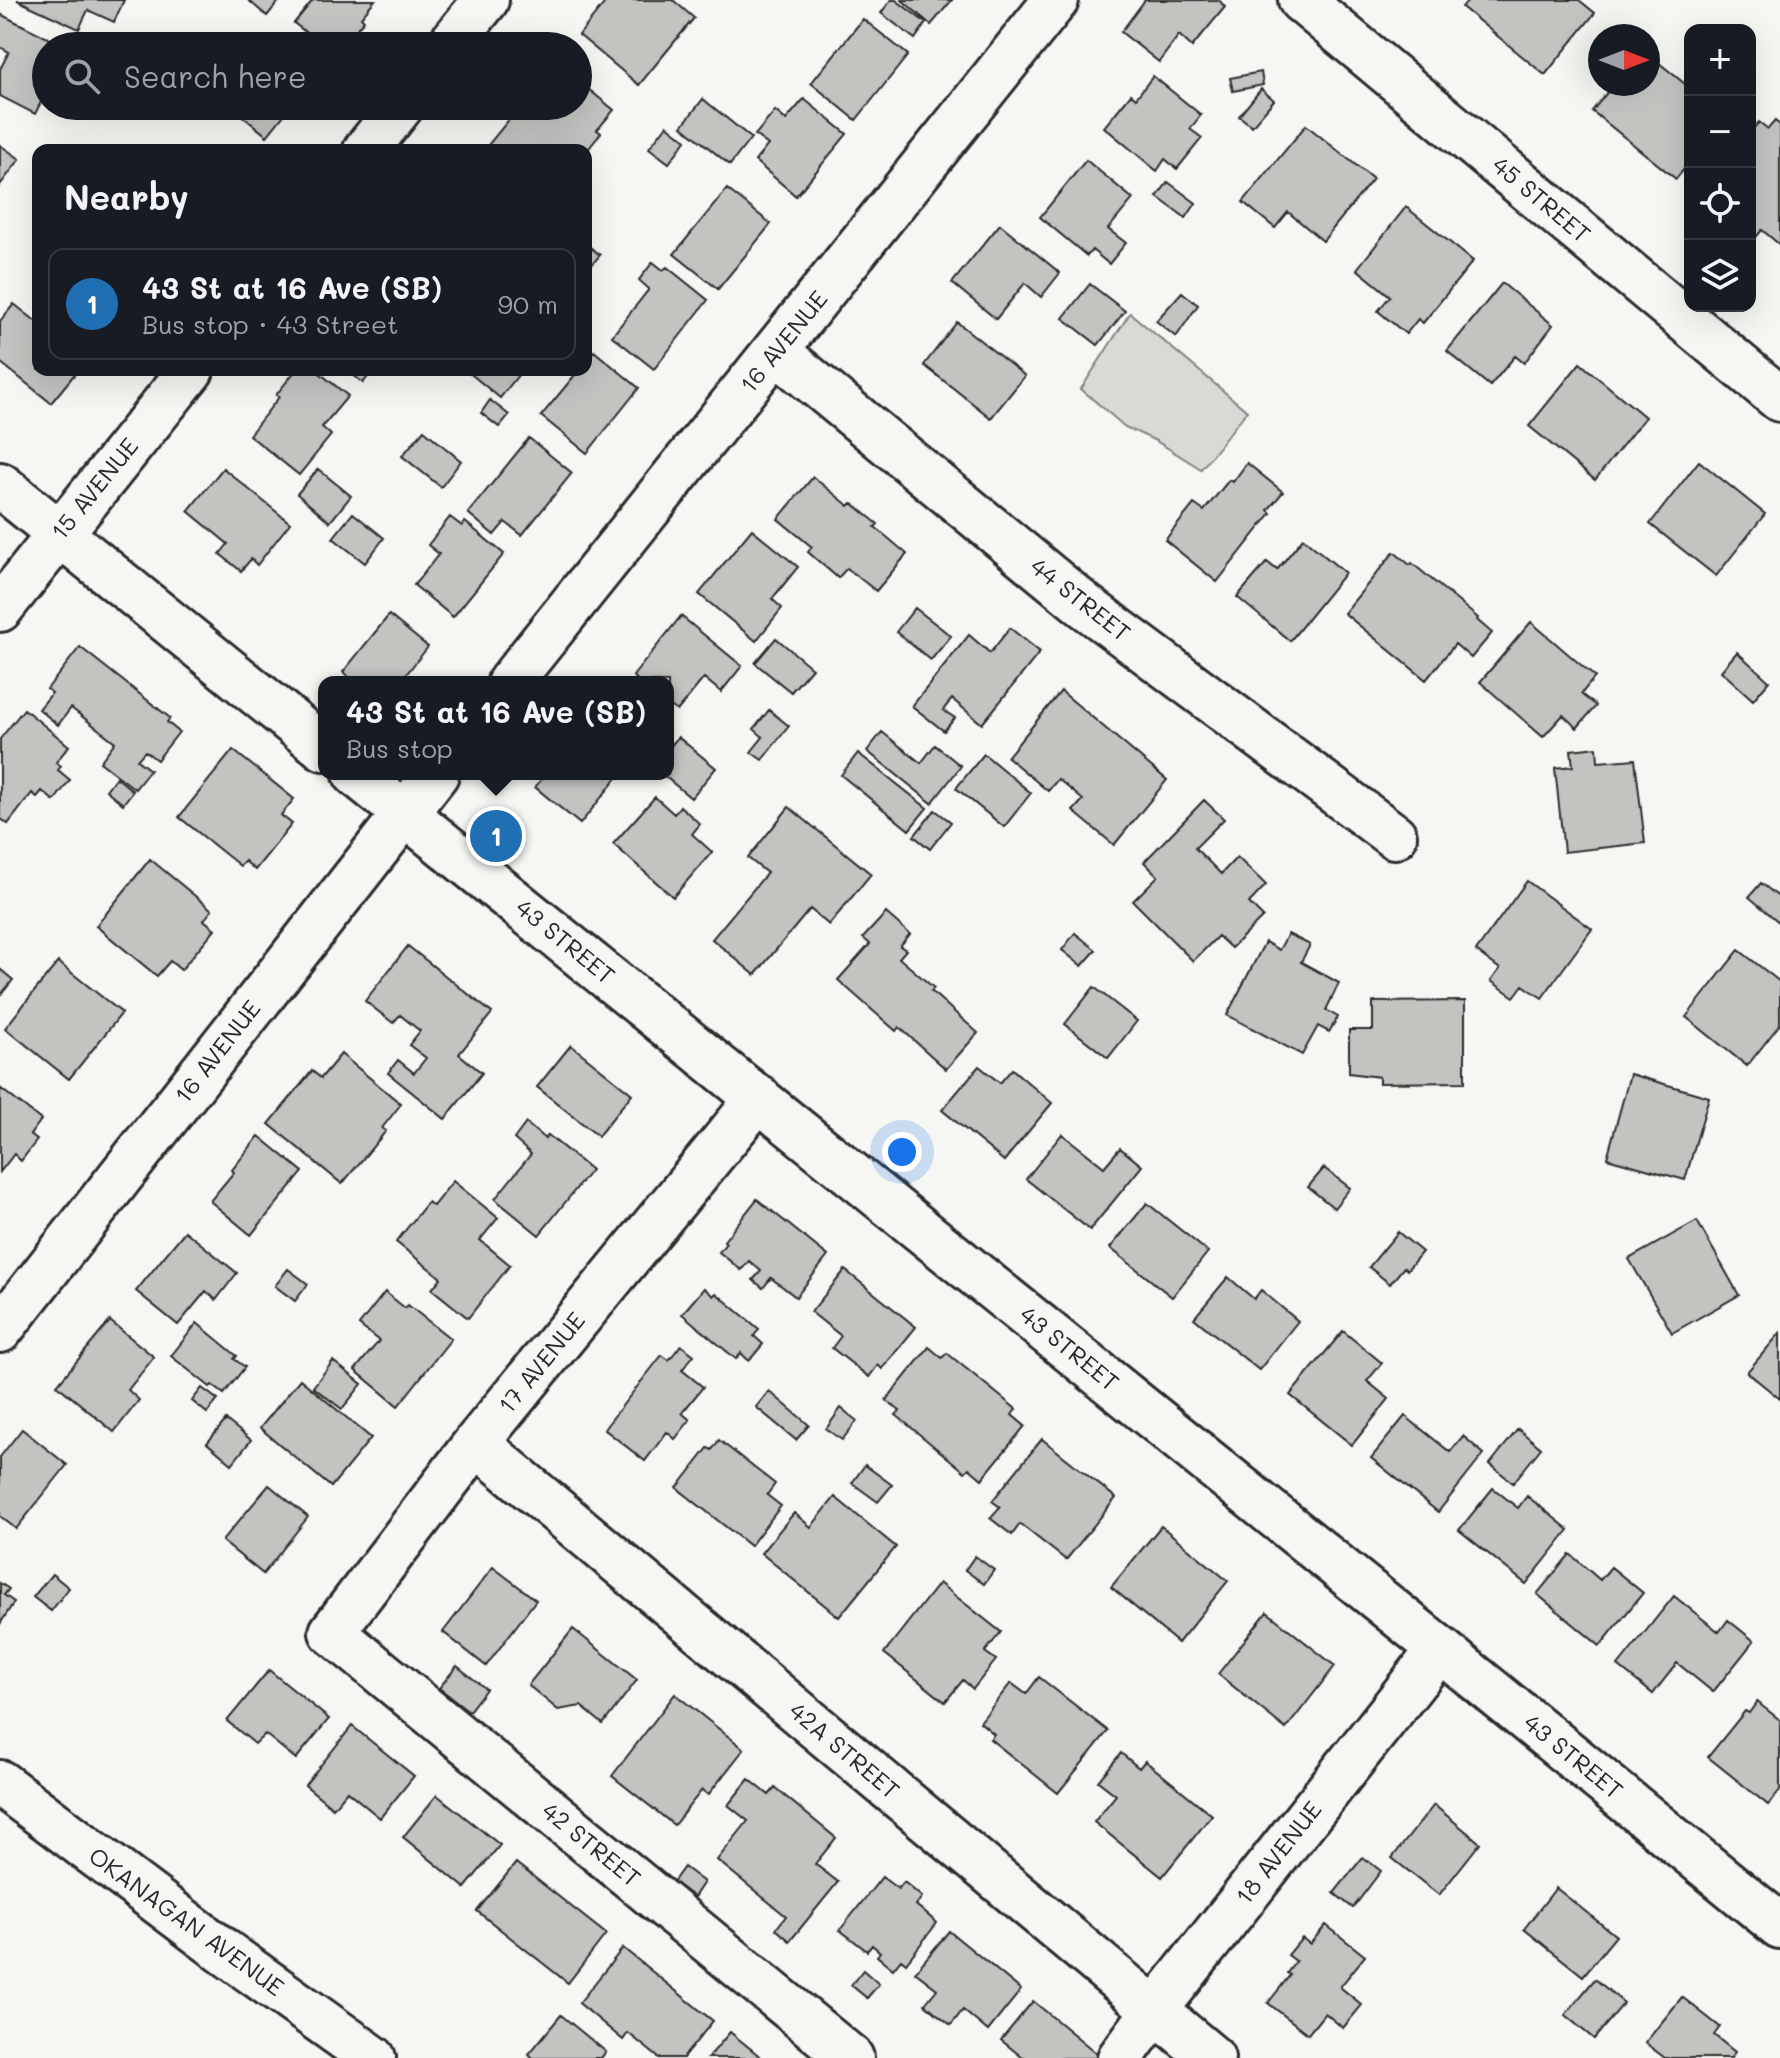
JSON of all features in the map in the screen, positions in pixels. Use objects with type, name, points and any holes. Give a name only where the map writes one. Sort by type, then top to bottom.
[{"type":"street","points":[[460,32],[486,0]]},
{"type":"street","name":"16 AVENUE","points":[[515,676],[1056,0]]},
{"type":"street","name":"45 STREET","points":[[1301,0],[1780,399]]},
{"type":"street","points":[[371,144],[390,120]]},
{"type":"street","name":"44 STREET","points":[[777,352],[1084,605],[1394,836]]},
{"type":"street","name":"15 AVENUE","points":[[0,609],[186,376]]},
{"type":"street","points":[[0,485],[318,743]]},
{"type":"street","name":"43 STREET","points":[[363,780],[1780,1926]]},
{"type":"street","name":"16 AVENUE","points":[[0,1330],[431,780]]},
{"type":"street","name":"17 AVENUE","points":[[332,1632],[476,1443],[759,1098]]},
{"type":"street","name":"42A STREET","points":[[476,1443],[1212,2058]]},
{"type":"street","name":"42 STREET","points":[[332,1632],[851,2058]]},
{"type":"street","name":"18 AVENUE","points":[[1120,2058],[1440,1649]]},
{"type":"street","name":"OKANAGAN AVENUE","points":[[0,1783],[222,1950],[373,2058]]},
{"type":"shaded area","points":[[1130,313],[1247,411],[1201,469],[1156,441],[1125,427],[1081,389]]},
{"type":"building","points":[[17,0],[124,0],[114,22],[88,10],[79,29]]},
{"type":"building","points":[[248,0],[280,0],[267,16]]},
{"type":"building","points":[[313,0],[375,0],[361,17],[364,20],[354,32],[305,32],[294,23]]},
{"type":"building","points":[[607,0],[673,0],[694,18],[639,85],[592,46],[592,32],[581,32]]},
{"type":"building","points":[[891,0],[896,0],[926,23],[915,39],[881,13]]},
{"type":"building","points":[[902,0],[952,0],[931,25]]},
{"type":"building","points":[[1145,0],[1219,0],[1225,7],[1192,47],[1179,35],[1159,62],[1121,32]]},
{"type":"building","points":[[1468,0],[1579,0],[1595,13],[1545,75],[1462,7]]},
{"type":"building","points":[[0,14],[36,32],[32,32],[32,112],[0,96],[0,69],[9,52],[0,47]]},
{"type":"building","points":[[863,19],[908,55],[856,120],[811,83]]},
{"type":"building","points":[[1660,64],[1684,83],[1684,169],[1676,179],[1592,111],[1604,96],[1660,96]]},
{"type":"building","points":[[1261,72],[1263,85],[1233,91],[1230,78]]},
{"type":"building","points":[[1153,76],[1201,115],[1190,129],[1202,138],[1177,169],[1165,159],[1157,171],[1104,127],[1131,94],[1136,98]]},
{"type":"building","points":[[1261,89],[1274,100],[1252,126],[1239,116]]},
{"type":"building","points":[[592,92],[614,110],[597,130],[601,133],[592,144],[489,144],[509,120],[592,120]]},
{"type":"building","points":[[703,99],[751,138],[730,165],[682,126]]},
{"type":"building","points":[[804,99],[847,134],[796,196],[755,161],[768,145],[755,135],[775,111],[786,120]]},
{"type":"building","points":[[247,120],[280,120],[267,136]]},
{"type":"building","points":[[1775,121],[1780,125],[1780,245],[1762,230],[1756,237],[1756,125],[1759,122],[1768,129]]},
{"type":"building","points":[[667,125],[686,140],[669,163],[649,148]]},
{"type":"building","points":[[1306,125],[1373,179],[1323,241],[1288,212],[1275,228],[1243,202]]},
{"type":"building","points":[[0,145],[20,159],[0,185]]},
{"type":"building","points":[[1086,160],[1133,199],[1108,229],[1126,243],[1109,264],[1092,250],[1087,256],[1040,217]]},
{"type":"building","points":[[1168,182],[1196,203],[1186,218],[1157,197]]},
{"type":"building","points":[[727,189],[771,224],[718,289],[674,254]]},
{"type":"building","points":[[1406,207],[1473,261],[1423,323],[1418,319],[1406,334],[1378,311],[1390,296],[1357,269]]},
{"type":"building","points":[[1000,224],[1060,273],[1041,297],[1025,283],[996,319],[952,283]]},
{"type":"building","points":[[592,249],[600,255],[592,265]]},
{"type":"building","points":[[653,262],[663,270],[667,267],[708,300],[654,369],[612,336],[649,289],[639,280]]},
{"type":"building","points":[[1502,283],[1553,325],[1524,363],[1515,356],[1490,386],[1447,351]]},
{"type":"building","points":[[1090,284],[1125,311],[1098,345],[1063,318]]},
{"type":"building","points":[[1182,292],[1198,305],[1176,337],[1156,321]]},
{"type":"building","points":[[14,304],[32,318],[32,376],[73,376],[51,403],[0,362],[0,321]]},
{"type":"building","points":[[957,322],[1025,376],[991,418],[924,365]]},
{"type":"building","points":[[594,351],[639,388],[587,453],[541,416],[574,376],[592,376]]},
{"type":"building","points":[[1580,363],[1645,417],[1595,480],[1529,426]]},
{"type":"building","points":[[291,376],[323,376],[348,396],[322,427],[331,435],[299,475],[249,435],[279,397],[276,395]]},
{"type":"building","points":[[354,376],[368,376],[363,383]]},
{"type":"building","points":[[473,376],[517,376],[500,398]]},
{"type":"building","points":[[490,400],[509,415],[499,427],[481,413]]},
{"type":"building","points":[[424,430],[461,461],[441,487],[402,456]]},
{"type":"building","points":[[529,438],[572,473],[522,535],[505,522],[494,535],[468,513]]},
{"type":"building","points":[[1699,461],[1765,514],[1716,576],[1650,524]]},
{"type":"building","points":[[1247,463],[1283,492],[1268,510],[1271,513],[1217,582],[1165,540],[1194,504],[1204,511]]},
{"type":"building","points":[[223,468],[290,523],[257,565],[251,559],[241,571],[220,554],[228,544],[188,511]]},
{"type":"building","points":[[318,469],[351,496],[330,522],[297,494]]},
{"type":"building","points":[[813,477],[849,506],[852,503],[878,524],[875,527],[907,554],[876,591],[847,568],[838,578],[808,552],[812,547],[778,519]]},
{"type":"building","points":[[353,513],[384,538],[365,563],[333,538]]},
{"type":"building","points":[[450,517],[462,526],[465,522],[504,554],[453,617],[414,585],[439,554],[428,545]]},
{"type":"building","points":[[752,529],[798,567],[772,599],[782,608],[756,641],[699,594]]},
{"type":"building","points":[[1303,538],[1345,573],[1290,641],[1237,597],[1267,562],[1277,570]]},
{"type":"building","points":[[1394,552],[1410,565],[1412,563],[1492,633],[1471,658],[1455,644],[1426,680],[1344,613]]},
{"type":"building","points":[[915,608],[951,636],[931,660],[896,632]]},
{"type":"building","points":[[389,615],[428,647],[405,676],[348,676],[343,672]]},
{"type":"building","points":[[681,616],[742,666],[721,692],[704,678],[677,711],[674,709],[674,676],[633,676]]},
{"type":"building","points":[[1531,622],[1595,677],[1581,694],[1596,706],[1577,728],[1563,715],[1543,737],[1480,682]]},
{"type":"building","points":[[1010,628],[1040,652],[982,724],[952,699],[943,710],[955,718],[944,731],[912,706],[969,635],[990,653]]},
{"type":"building","points":[[776,638],[812,668],[791,692],[755,663]]},
{"type":"building","points":[[80,647],[170,718],[167,722],[179,732],[157,760],[145,751],[137,760],[150,770],[135,789],[100,762],[115,742],[71,708],[58,725],[39,709],[52,693],[47,689]]},
{"type":"building","points":[[1737,652],[1769,681],[1753,700],[1721,671]]},
{"type":"building","points":[[1061,691],[1167,780],[1114,845],[1073,811],[1083,800],[1058,779],[1048,791],[1007,757]]},
{"type":"building","points":[[24,709],[69,746],[56,762],[61,766],[58,770],[70,780],[54,801],[42,791],[37,797],[32,793],[8,824],[0,818],[0,739]]},
{"type":"building","points":[[769,710],[789,726],[762,760],[751,752],[763,737],[754,729]]},
{"type":"building","points":[[882,732],[921,763],[935,745],[961,766],[932,803],[867,751]]},
{"type":"building","points":[[678,737],[716,768],[691,798],[669,780],[674,780],[674,742]]},
{"type":"building","points":[[1597,747],[1598,762],[1635,759],[1645,843],[1564,852],[1555,768],[1573,766],[1571,750]]},
{"type":"building","points":[[233,750],[294,799],[281,815],[292,824],[255,870],[245,861],[240,866],[179,817]]},
{"type":"building","points":[[858,753],[927,808],[909,830],[841,775]]},
{"type":"building","points":[[984,754],[1031,793],[1004,827],[956,788]]},
{"type":"building","points":[[116,777],[133,791],[123,804],[106,790]]},
{"type":"building","points":[[541,780],[615,780],[580,824],[535,787]]},
{"type":"building","points":[[655,797],[674,814],[680,806],[700,824],[692,834],[712,852],[673,897],[613,844]]},
{"type":"building","points":[[1204,800],[1224,819],[1195,848],[1221,874],[1237,857],[1266,885],[1249,903],[1263,917],[1231,948],[1218,936],[1193,961],[1133,901],[1158,876],[1144,862]]},
{"type":"building","points":[[789,807],[871,874],[829,925],[810,909],[755,975],[712,939],[767,873],[748,858]]},
{"type":"building","points":[[935,810],[951,822],[930,849],[914,836]]},
{"type":"building","points":[[150,859],[212,910],[204,920],[215,929],[181,970],[170,961],[157,976],[96,926]]},
{"type":"building","points":[[1527,881],[1592,929],[1542,998],[1523,985],[1514,997],[1491,981],[1500,969],[1476,951]]},
{"type":"building","points":[[1761,883],[1780,898],[1780,923],[1749,897]]},
{"type":"building","points":[[886,913],[910,934],[900,946],[906,950],[899,958],[978,1033],[946,1069],[899,1027],[896,1031],[838,980],[870,944],[863,938]]},
{"type":"building","points":[[1075,933],[1096,950],[1082,966],[1062,950]]},
{"type":"building","points":[[1288,934],[1310,945],[1301,962],[1339,983],[1326,1010],[1338,1017],[1329,1032],[1318,1026],[1302,1055],[1227,1015],[1265,942],[1279,950]]},
{"type":"building","points":[[408,946],[492,1013],[459,1054],[482,1073],[445,1119],[388,1073],[398,1060],[414,1073],[426,1058],[409,1045],[420,1031],[400,1015],[393,1023],[365,1001]]},
{"type":"building","points":[[1739,950],[1780,982],[1780,1024],[1747,1066],[1686,1017]]},
{"type":"building","points":[[58,962],[122,1013],[69,1079],[5,1028]]},
{"type":"building","points":[[0,969],[13,980],[0,996]]},
{"type":"building","points":[[1094,987],[1137,1021],[1108,1058],[1065,1024]]},
{"type":"building","points":[[1465,1001],[1465,1082],[1379,1083],[1379,1077],[1349,1073],[1349,1030],[1373,1030],[1373,1002]]},
{"type":"building","points":[[571,1045],[632,1094],[598,1136],[537,1087]]},
{"type":"building","points":[[341,1054],[401,1104],[382,1128],[386,1131],[342,1184],[269,1124],[312,1071],[321,1078]]},
{"type":"building","points":[[979,1066],[1000,1083],[1012,1069],[1052,1103],[1004,1161],[942,1110]]},
{"type":"building","points":[[1630,1074],[1709,1097],[1685,1180],[1607,1158]]},
{"type":"building","points":[[0,1088],[41,1120],[30,1135],[37,1140],[21,1161],[14,1154],[0,1172]]},
{"type":"building","points":[[526,1123],[545,1139],[548,1135],[591,1170],[539,1235],[495,1199],[531,1154],[514,1139]]},
{"type":"building","points":[[1062,1134],[1104,1167],[1120,1148],[1142,1166],[1090,1230],[1026,1179]]},
{"type":"building","points":[[259,1136],[303,1172],[251,1235],[210,1201]]},
{"type":"building","points":[[1324,1168],[1350,1188],[1334,1208],[1308,1187]]},
{"type":"building","points":[[453,1181],[498,1218],[480,1240],[510,1265],[468,1318],[432,1289],[441,1278],[396,1242],[428,1202],[433,1206]]},
{"type":"building","points":[[757,1199],[828,1256],[796,1297],[771,1278],[763,1288],[753,1280],[761,1271],[749,1261],[741,1270],[719,1252]]},
{"type":"building","points":[[1147,1203],[1208,1252],[1172,1297],[1110,1248]]},
{"type":"building","points":[[1697,1221],[1739,1295],[1672,1333],[1629,1259]]},
{"type":"building","points":[[185,1231],[237,1273],[216,1300],[206,1291],[178,1325],[136,1291]]},
{"type":"building","points":[[1398,1232],[1422,1252],[1390,1284],[1369,1267]]},
{"type":"building","points":[[288,1269],[308,1284],[295,1301],[275,1286]]},
{"type":"building","points":[[845,1270],[916,1327],[882,1369],[878,1365],[869,1377],[832,1348],[841,1336],[811,1312]]},
{"type":"building","points":[[1228,1277],[1254,1299],[1261,1290],[1298,1321],[1259,1370],[1194,1318]]},
{"type":"building","points":[[704,1288],[713,1296],[716,1293],[759,1329],[754,1336],[763,1344],[749,1361],[741,1353],[736,1359],[682,1314]]},
{"type":"building","points":[[385,1292],[405,1308],[408,1305],[451,1339],[398,1406],[355,1370],[379,1341],[359,1325]]},
{"type":"building","points":[[110,1321],[154,1357],[128,1390],[139,1400],[114,1432],[57,1385]]},
{"type":"building","points":[[197,1323],[237,1356],[234,1359],[245,1367],[224,1394],[212,1385],[210,1387],[171,1356]]},
{"type":"building","points":[[1343,1331],[1382,1363],[1367,1381],[1389,1399],[1352,1445],[1290,1395]]},
{"type":"building","points":[[1780,1333],[1780,1399],[1747,1372]]},
{"type":"building","points":[[681,1345],[694,1355],[682,1370],[703,1387],[682,1413],[690,1420],[675,1439],[667,1432],[645,1461],[604,1429],[662,1355],[669,1360]]},
{"type":"building","points":[[929,1347],[942,1358],[947,1353],[1016,1409],[1012,1415],[1025,1426],[982,1479],[969,1468],[965,1472],[896,1415],[900,1411],[886,1400]]},
{"type":"building","points":[[333,1361],[362,1384],[342,1409],[313,1387]]},
{"type":"building","points":[[300,1379],[371,1438],[331,1487],[260,1428]]},
{"type":"building","points":[[202,1388],[218,1400],[207,1413],[192,1401]]},
{"type":"building","points":[[769,1391],[809,1425],[796,1440],[756,1407]]},
{"type":"building","points":[[841,1408],[857,1421],[842,1440],[826,1429]]},
{"type":"building","points":[[1405,1416],[1450,1452],[1463,1436],[1484,1454],[1438,1512],[1371,1458]]},
{"type":"building","points":[[226,1420],[251,1440],[232,1464],[207,1443]]},
{"type":"building","points":[[22,1429],[67,1465],[16,1529],[0,1516],[0,1457]]},
{"type":"building","points":[[1518,1429],[1541,1448],[1513,1483],[1490,1464]]},
{"type":"building","points":[[1042,1439],[1116,1498],[1066,1560],[1020,1524],[1012,1535],[990,1518],[1000,1507],[992,1501]]},
{"type":"building","points":[[719,1440],[775,1484],[767,1495],[781,1506],[750,1546],[677,1488],[708,1448],[712,1450]]},
{"type":"building","points":[[865,1465],[892,1485],[878,1502],[852,1483]]},
{"type":"building","points":[[269,1485],[308,1517],[263,1574],[222,1541]]},
{"type":"building","points":[[1493,1488],[1518,1508],[1527,1496],[1569,1530],[1526,1584],[1459,1530]]},
{"type":"building","points":[[835,1497],[896,1547],[839,1617],[761,1553],[794,1513],[811,1527]]},
{"type":"building","points":[[1161,1526],[1228,1581],[1178,1643],[1111,1587]]},
{"type":"building","points":[[1570,1554],[1600,1580],[1611,1567],[1643,1593],[1600,1646],[1537,1594]]},
{"type":"building","points":[[975,1556],[994,1570],[984,1584],[965,1570]]},
{"type":"building","points":[[493,1567],[536,1600],[486,1666],[443,1632]]},
{"type":"building","points":[[52,1574],[69,1588],[51,1611],[33,1597]]},
{"type":"building","points":[[0,1583],[9,1589],[4,1595],[14,1602],[0,1624]]},
{"type":"building","points":[[939,1583],[1001,1632],[985,1652],[996,1660],[973,1689],[963,1680],[945,1702],[884,1653]]},
{"type":"building","points":[[1674,1596],[1719,1632],[1728,1620],[1754,1641],[1713,1692],[1677,1663],[1653,1694],[1618,1666]]},
{"type":"building","points":[[1267,1612],[1335,1666],[1286,1729],[1218,1674]]},
{"type":"building","points":[[573,1629],[637,1680],[603,1724],[581,1706],[558,1710],[528,1685]]},
{"type":"building","points":[[457,1666],[486,1689],[469,1711],[439,1688]]},
{"type":"building","points":[[269,1670],[329,1719],[296,1759],[265,1734],[255,1744],[227,1721]]},
{"type":"building","points":[[1039,1677],[1108,1731],[1058,1793],[990,1739],[994,1734],[980,1722],[1011,1683],[1026,1694]]},
{"type":"building","points":[[675,1694],[744,1749],[708,1795],[702,1790],[674,1825],[612,1776]]},
{"type":"building","points":[[1757,1702],[1780,1720],[1780,1790],[1768,1805],[1708,1757],[1745,1711],[1749,1713]]},
{"type":"building","points":[[352,1726],[414,1776],[380,1818],[347,1791],[333,1808],[305,1785]]},
{"type":"building","points":[[1121,1753],[1139,1768],[1145,1761],[1212,1815],[1162,1877],[1094,1822],[1116,1795],[1098,1781]]},
{"type":"building","points":[[749,1779],[769,1795],[775,1788],[836,1838],[815,1864],[838,1882],[790,1941],[776,1929],[786,1916],[717,1860],[748,1821],[728,1805]]},
{"type":"building","points":[[437,1795],[500,1845],[465,1888],[403,1837]]},
{"type":"building","points":[[1434,1805],[1480,1843],[1439,1895],[1392,1858]]},
{"type":"building","points":[[1363,1857],[1381,1871],[1353,1908],[1334,1893]]},
{"type":"building","points":[[516,1863],[606,1934],[568,1983],[477,1911]]},
{"type":"building","points":[[684,1867],[704,1882],[694,1897],[673,1882]]},
{"type":"building","points":[[882,1877],[898,1889],[904,1882],[922,1897],[916,1905],[937,1923],[906,1963],[901,1959],[893,1969],[877,1956],[880,1952],[872,1945],[867,1951],[840,1930]]},
{"type":"building","points":[[1556,1888],[1616,1936],[1583,1976],[1524,1929]]},
{"type":"building","points":[[1326,1925],[1365,1956],[1340,1987],[1362,2005],[1343,2028],[1325,2013],[1308,2034],[1268,2003],[1290,1975],[1287,1973],[1296,1961],[1288,1955],[1302,1938],[1310,1944]]},
{"type":"building","points":[[949,1931],[1021,1990],[988,2031],[963,2010],[951,2025],[925,2004],[937,1989],[915,1972]]},
{"type":"building","points":[[623,1948],[713,2021],[683,2058],[659,2058],[628,2033],[623,2040],[579,2003]]},
{"type":"building","points":[[863,1970],[879,1984],[867,1998],[851,1985]]},
{"type":"building","points":[[1595,1979],[1624,2003],[1594,2039],[1565,2015]]},
{"type":"building","points":[[1682,1997],[1720,2027],[1714,2035],[1735,2052],[1731,2058],[1665,2058],[1645,2043]]},
{"type":"building","points":[[1033,2001],[1100,2056],[1023,2058],[1001,2040]]},
{"type":"building","points":[[561,2015],[606,2052],[601,2058],[533,2058],[529,2054]]},
{"type":"building","points":[[730,2032],[762,2058],[708,2058]]},
{"type":"place","name":"43 St at 16 Ave (SB)","points":[[496,836]]}]
